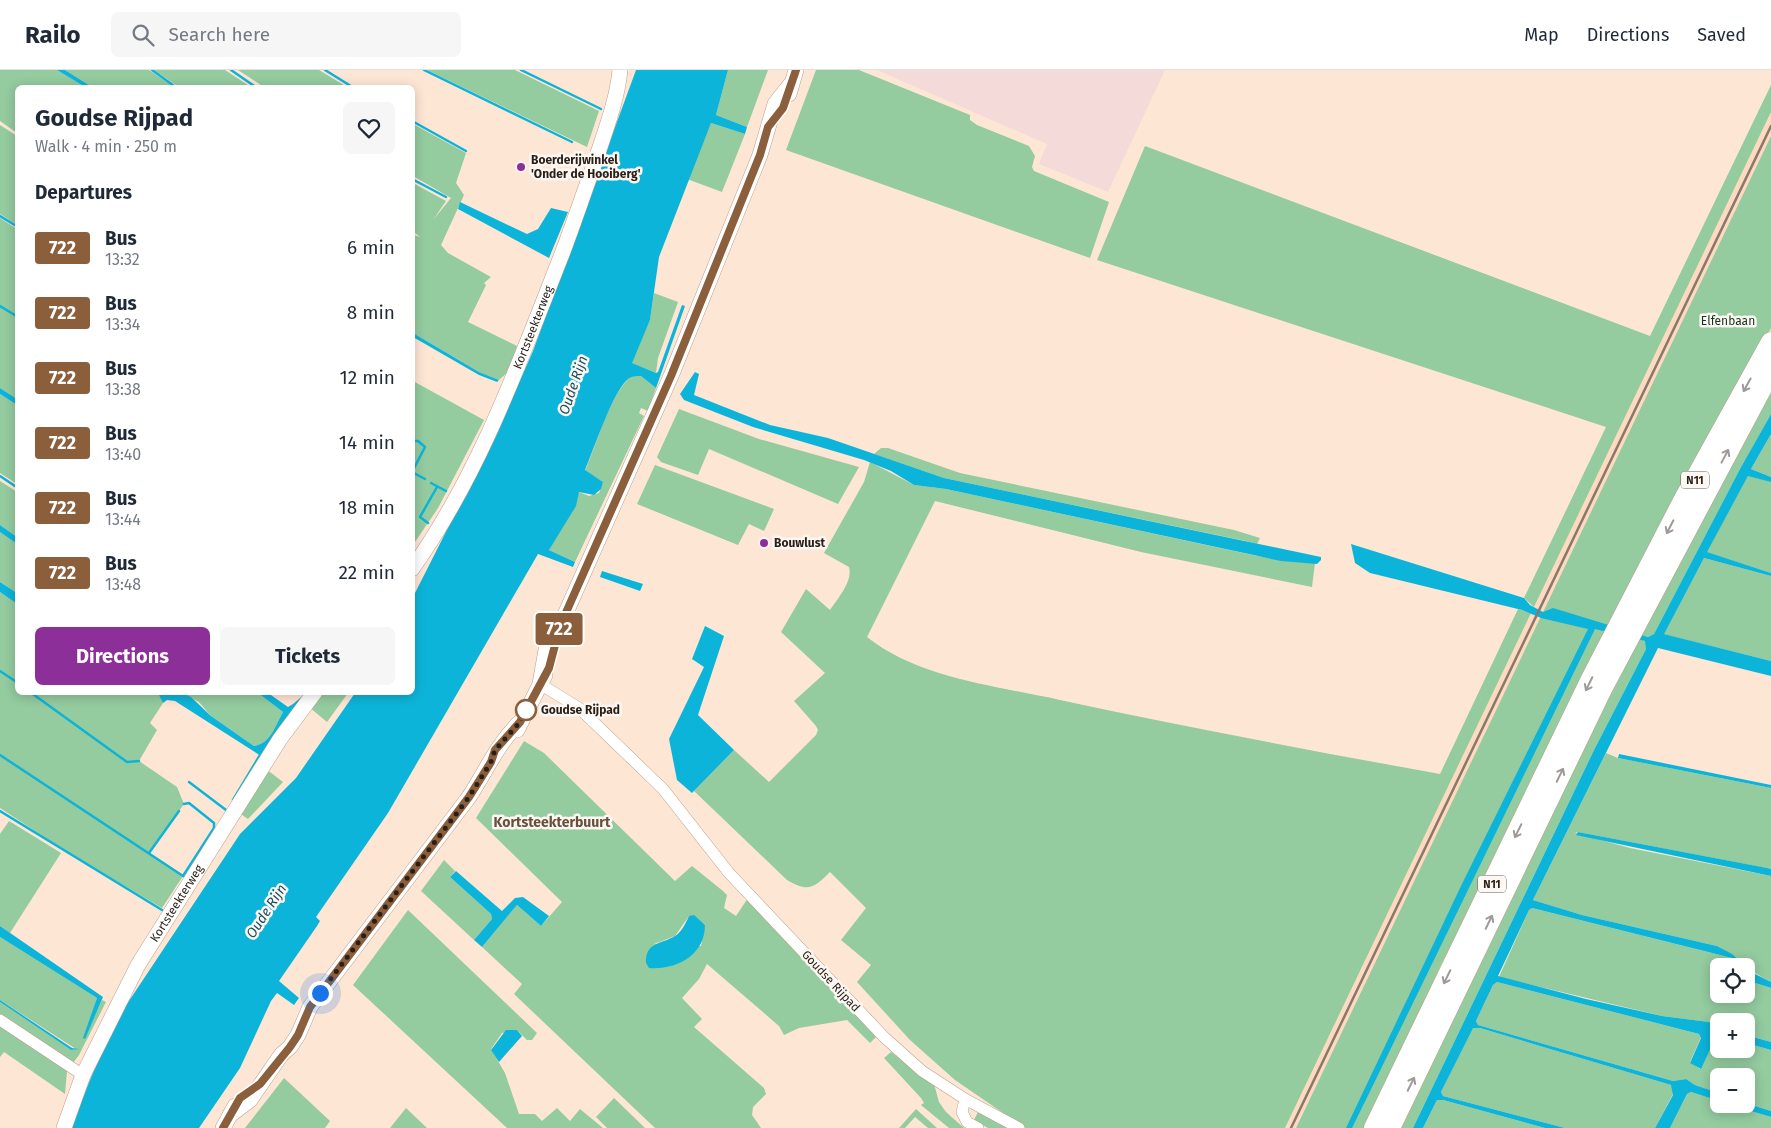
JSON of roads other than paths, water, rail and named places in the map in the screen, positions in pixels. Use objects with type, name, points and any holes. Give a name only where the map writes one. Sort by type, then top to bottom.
[{"type":"highway","name":"N11","points":[[1374,1128],[1629,621],[1684,499],[1771,342]]},
{"type":"highway","name":"N11","points":[[1629,621],[1771,371]]},
{"type":"highway","name":"N11","points":[[1390,1128],[1618,643]]},
{"type":"main road","name":"Kortsteekterweg","points":[[415,564],[440,527],[474,465],[513,380],[578,210],[617,91],[620,70]]},
{"type":"main road","points":[[226,1121],[250,1100],[281,1055],[292,1026],[301,1014],[310,1007],[469,797],[491,762],[495,750],[520,722],[554,655],[560,626],[671,376],[760,155],[775,104],[790,85],[796,70]]},
{"type":"main road","name":"Kortsteekterweg","points":[[64,1128],[82,1075],[138,964],[164,920],[280,740],[313,695]]},
{"type":"street","name":"Goudse Rijpad","points":[[540,684],[579,708],[663,789],[729,873],[884,1037],[922,1071],[965,1099],[1019,1128]]},
{"type":"street","points":[[0,1020],[82,1075]]},
{"type":"street","points":[[965,1099],[962,1112],[967,1122],[978,1128]]},
{"type":"water","points":[[57,70],[65,70],[89,85],[82,85]]},
{"type":"water","name":"Oude Rijn","points":[[636,70],[728,70],[716,115],[747,127],[745,134],[711,123],[659,257],[650,320],[632,363],[656,373],[658,372],[682,305],[685,306],[656,388],[641,376],[633,376],[621,387],[615,397],[585,470],[603,482],[601,489],[594,495],[579,492],[576,506],[549,550],[575,562],[573,567],[538,554],[388,813],[316,917],[320,921],[279,981],[299,998],[294,1005],[277,993],[271,1001],[240,1068],[199,1128],[70,1128],[113,1025],[240,834],[296,778],[354,695],[415,695],[415,593],[503,419],[533,351]]},
{"type":"water","points":[[460,202],[527,234],[538,229],[551,208],[568,212],[549,258],[458,209]]},
{"type":"water","points":[[415,334],[479,372],[499,380],[497,382],[479,375],[415,338]]},
{"type":"water","points":[[695,372],[699,374],[694,395],[770,425],[828,438],[944,478],[1321,557],[1321,560],[1317,564],[1281,561],[946,489],[914,485],[891,471],[864,460],[753,427],[684,400],[680,394]]},
{"type":"water","points":[[0,388],[15,398],[15,404],[0,394]]},
{"type":"water","points":[[1771,414],[1771,434],[1751,469],[1771,477],[1771,482],[1748,476],[1707,552],[1771,573],[1771,576],[1704,558],[1664,634],[1771,661],[1771,676],[1658,648],[1533,900],[1582,915],[1717,946],[1736,958],[1532,908],[1529,910],[1498,976],[1662,1016],[1710,1022],[1710,1050],[1701,1069],[1690,1063],[1701,1038],[1699,1034],[1497,982],[1493,985],[1476,1021],[1478,1025],[1673,1081],[1686,1079],[1695,1085],[1710,1090],[1710,1098],[1691,1092],[1687,1094],[1670,1128],[1655,1128],[1673,1095],[1671,1085],[1480,1028],[1473,1028],[1441,1092],[1443,1096],[1565,1128],[1545,1128],[1443,1100],[1437,1100],[1423,1128],[1413,1128],[1594,750],[1646,649],[1645,641],[1595,629],[1352,1128],[1346,1128],[1461,886],[1588,629],[1541,618],[1522,610],[1370,573],[1355,563],[1351,544],[1524,598],[1530,605],[1543,612],[1553,608],[1648,637],[1654,634],[1741,467]]},
{"type":"water","points":[[0,525],[15,536],[15,543],[0,532]]},
{"type":"water","points":[[602,571],[643,584],[640,591],[600,577]]},
{"type":"water","points":[[0,582],[15,592],[15,603],[0,592]]},
{"type":"water","points":[[705,626],[724,636],[698,715],[734,750],[692,793],[677,780],[669,739],[704,667],[692,659]]},
{"type":"water","points":[[159,695],[186,695],[191,697],[211,716],[254,746],[269,738],[283,712],[261,695],[271,695],[288,707],[304,695],[280,726],[261,756],[175,701],[167,700],[163,703]]},
{"type":"water","points":[[1619,754],[1771,785],[1771,788],[1618,758]]},
{"type":"water","points":[[1578,832],[1767,868],[1771,869],[1771,876],[1576,835]]},
{"type":"water","points":[[456,871],[502,911],[515,898],[523,897],[549,916],[541,926],[517,905],[482,947],[474,940],[492,919],[491,914],[450,877]]},
{"type":"water","points":[[694,915],[705,925],[704,936],[695,952],[679,963],[659,968],[649,968],[646,963],[646,956],[651,947],[677,934],[684,927],[689,916]]},
{"type":"water","points":[[0,926],[103,997],[85,1039],[83,1038],[97,998],[0,937]]},
{"type":"water","points":[[1755,974],[1771,982],[1771,988],[1755,983]]},
{"type":"water","points":[[0,1000],[72,1048],[79,1049],[71,1050],[0,1002]]},
{"type":"water","points":[[506,1030],[517,1030],[522,1036],[499,1062],[491,1050]]},
{"type":"water","points":[[1755,1038],[1771,1042],[1771,1050],[1755,1046]]},
{"type":"water","points":[[1755,1106],[1771,1111],[1771,1117],[1755,1112]]},
{"type":"waterway","points":[[152,70],[173,85]]},
{"type":"waterway","points":[[231,70],[253,85]]},
{"type":"waterway","points":[[325,70],[349,85]]},
{"type":"waterway","points":[[424,70],[572,142]]},
{"type":"waterway","points":[[521,70],[601,109]]},
{"type":"waterway","points":[[415,123],[466,151]]},
{"type":"waterway","points":[[415,181],[446,197]]},
{"type":"waterway","points":[[0,216],[15,225]]},
{"type":"waterway","points":[[0,306],[15,315]]},
{"type":"waterway","points":[[415,441],[418,441],[425,447],[415,466]]},
{"type":"waterway","points":[[415,474],[425,479]]},
{"type":"waterway","points":[[0,476],[15,486]]},
{"type":"waterway","points":[[431,483],[446,491]]},
{"type":"waterway","points":[[428,523],[420,517],[437,487]]},
{"type":"waterway","points":[[0,671],[15,681]]},
{"type":"waterway","points":[[34,695],[127,762],[139,761]]},
{"type":"waterway","points":[[0,755],[183,876],[214,828],[214,823],[189,803],[184,804]]},
{"type":"waterway","points":[[233,800],[260,755]]},
{"type":"waterway","points":[[189,782],[226,810]]},
{"type":"waterway","points":[[0,811],[162,910]]},
{"type":"waterway","points":[[149,853],[179,811]]},
{"type":"railway","points":[[1291,1128],[1771,126]]},
{"type":"place","name":"Boerderijwinkel 'Onder de Hooiberg'","points":[[521,167]]},
{"type":"place","name":"Bouwlust","points":[[764,543]]},
{"type":"place","name":"Goudse Rijpad","points":[[526,710]]},
{"type":"district","name":"Kortsteekterbuurt","points":[[552,822]]},
{"type":"park label","name":"Elfenbaan","points":[[1728,321]]}]
